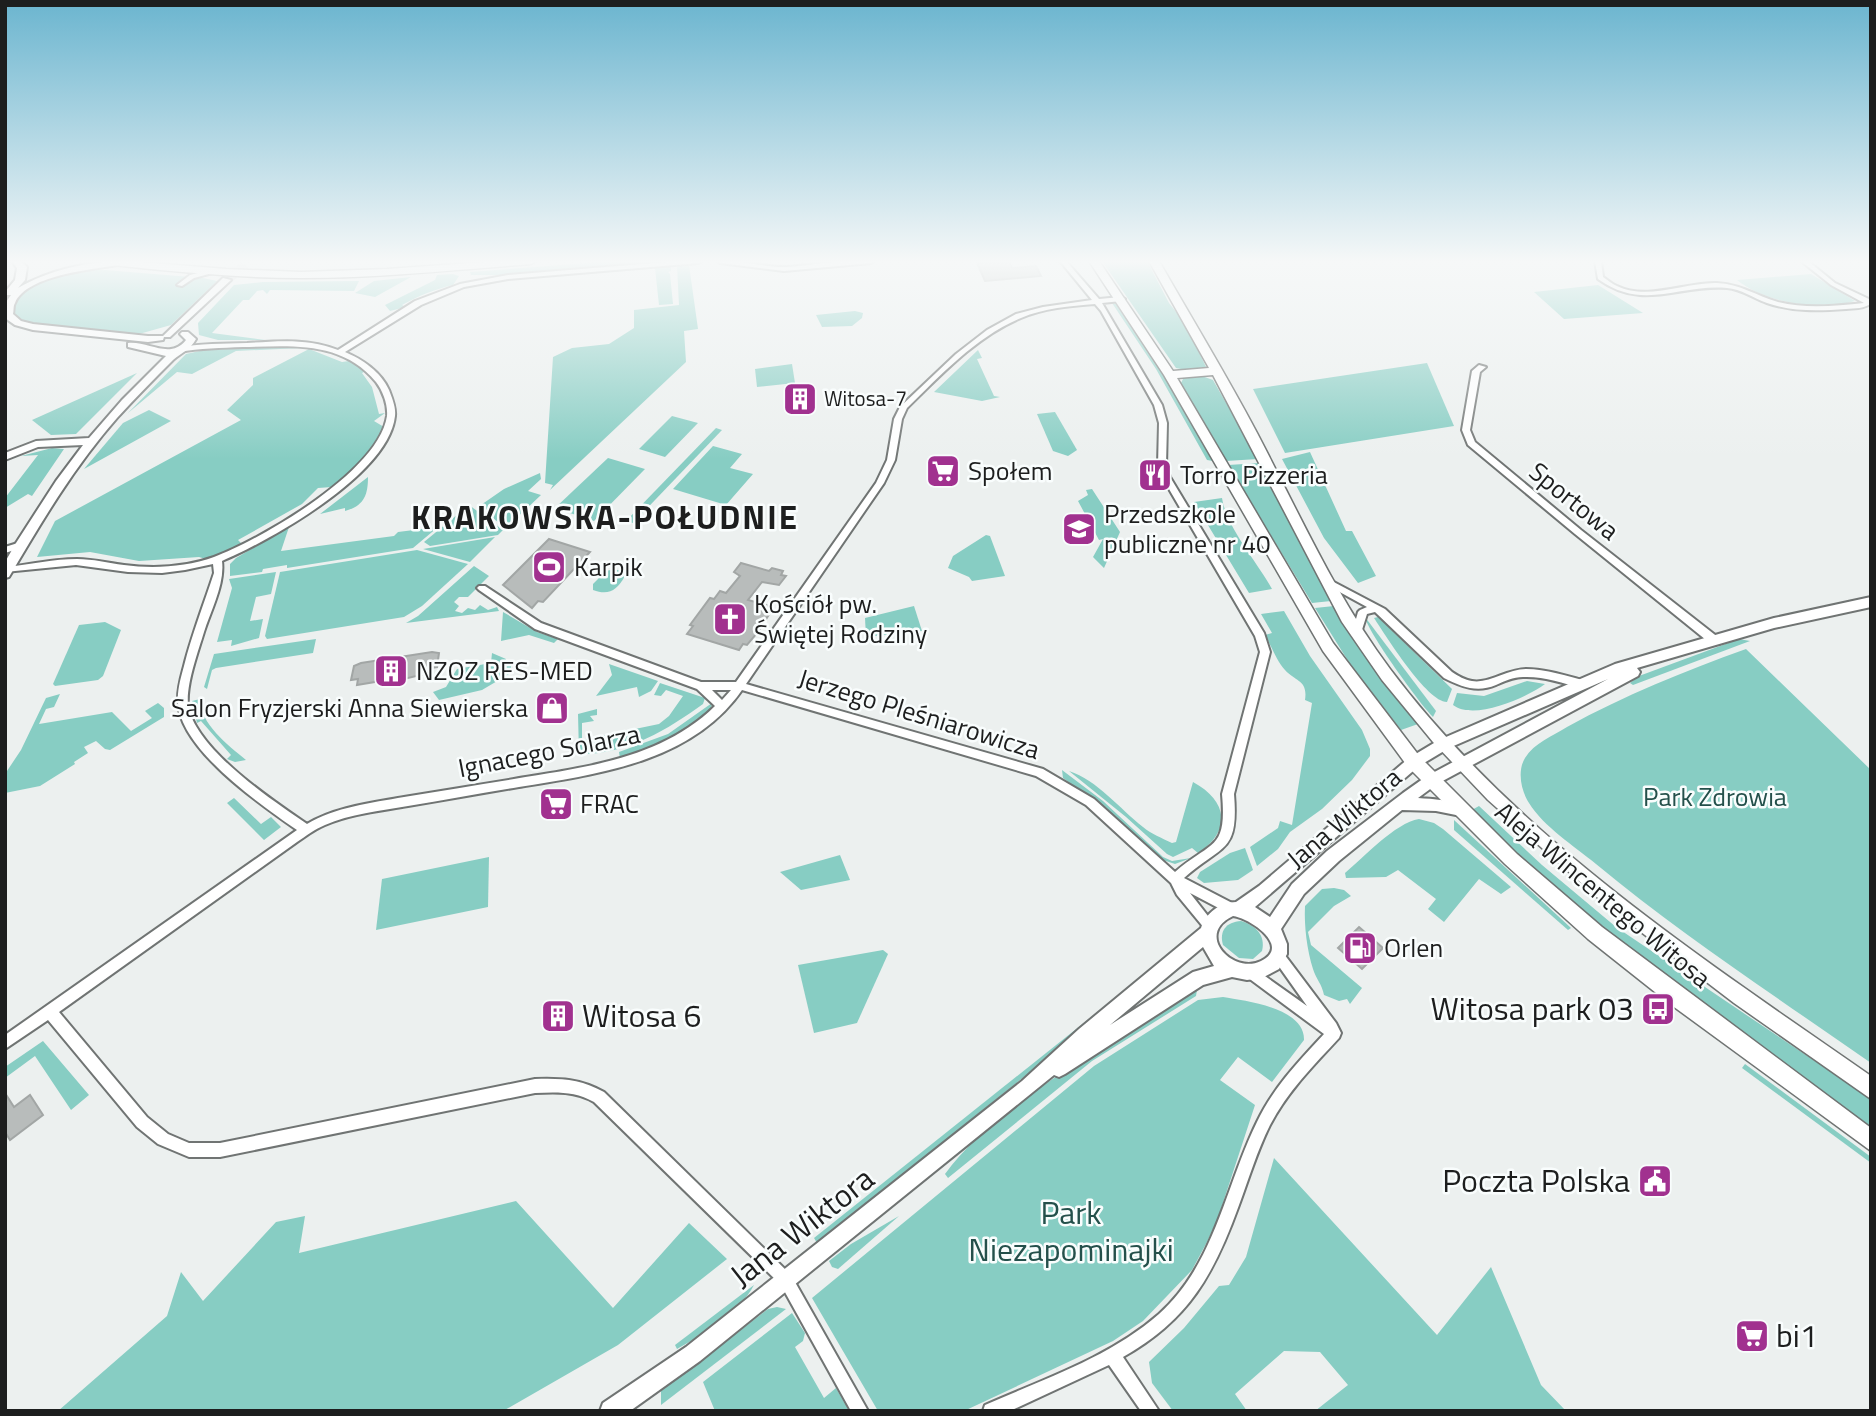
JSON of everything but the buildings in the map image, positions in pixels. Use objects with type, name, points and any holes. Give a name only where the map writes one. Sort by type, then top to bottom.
[{"type":"main road","name":"Aleja Wincentego Witosa","points":[[1139,327],[1170,375],[1328,647],[1414,762],[1555,899],[1635,965],[1871,1141]]},
{"type":"main road","name":"Aleja Wincentego Witosa","points":[[1193,327],[1357,633],[1388,677],[1444,744],[1531,832],[1608,897],[1692,961],[1871,1089]]},
{"type":"main road","points":[[1170,375],[1218,370]]},
{"type":"street","points":[[6,327],[148,339],[188,336],[229,345]]},
{"type":"street","points":[[6,572],[79,562],[131,569],[160,569],[216,559],[309,509],[360,469],[381,443],[391,414],[380,380],[359,362],[338,353],[298,343],[153,351],[38,331],[29,327]]},
{"type":"street","points":[[153,351],[175,327]]},
{"type":"street","points":[[6,572],[55,487],[89,441],[142,384],[177,351],[188,345],[189,327]]},
{"type":"street","points":[[338,353],[379,327]]},
{"type":"street","name":"Ignacego Solarza","points":[[5,1043],[305,829],[344,813],[629,762],[681,741],[723,707],[740,686],[884,475],[893,453],[899,415],[904,407],[997,327]]},
{"type":"street","points":[[1114,327],[1158,405],[1163,423],[1162,466],[1166,477],[1260,636],[1265,652],[1228,794],[1230,833],[1218,848],[1186,868],[1175,879]]},
{"type":"street","points":[[142,384],[157,362],[153,351]]},
{"type":"street","name":"Sportowa","points":[[1482,367],[1476,371],[1467,424],[1471,443],[1715,641]]},
{"type":"street","points":[[5,457],[36,444],[89,441]]},
{"type":"street","points":[[5,550],[21,545]]},
{"type":"street","points":[[216,559],[219,573],[187,680],[184,710],[191,726],[223,765],[264,801],[305,829]]},
{"type":"street","points":[[1328,582],[1376,608],[1460,682],[1485,686],[1523,672],[1582,684]]},
{"type":"street","points":[[482,588],[538,626],[701,686],[723,707]]},
{"type":"street","points":[[1669,655],[1799,617],[1871,603]]},
{"type":"street","points":[[1357,633],[1363,612],[1376,608]]},
{"type":"street","name":"Jana Wiktora","points":[[1236,909],[1254,901],[1414,762],[1444,744],[1620,668],[1669,655]]},
{"type":"street","name":"Jana Wiktora","points":[[1272,928],[1298,889],[1334,856],[1432,780],[1596,690],[1669,655]]},
{"type":"street","name":"Jerzego Pleśniarowicza","points":[[701,686],[740,686],[1039,772],[1090,802],[1175,879],[1236,909]]},
{"type":"street","points":[[1399,804],[1436,805],[1461,810]]},
{"type":"street","name":"Jerzego Pleśniarowicza","points":[[1175,879],[1209,929]]},
{"type":"street","points":[[1236,909],[1258,915],[1272,928],[1277,936],[1278,954],[1334,1033],[1251,973],[1232,969],[1216,957],[1208,941],[1209,929],[1218,914],[1236,909]]},
{"type":"street","name":"Jana Wiktora","points":[[611,1411],[693,1354],[1028,1087],[1209,929]]},
{"type":"street","points":[[1251,973],[1268,967],[1278,954]]},
{"type":"street","name":"Jana Wiktora","points":[[1028,1087],[1199,978],[1232,969]]},
{"type":"street","points":[[50,1012],[142,1122],[163,1139],[189,1150],[220,1150],[535,1086],[565,1084],[586,1088],[599,1097],[677,1171],[786,1280],[860,1411]]},
{"type":"street","points":[[991,1411],[1112,1355],[1167,1317],[1205,1270],[1220,1241],[1261,1127],[1290,1084],[1334,1033]]},
{"type":"street","points":[[1112,1355],[1151,1411]]},
{"type":"green space","points":[[58,327],[164,327],[139,334]]},
{"type":"green space","points":[[198,327],[218,327],[212,333],[265,340],[218,340],[199,335]]},
{"type":"green space","points":[[1128,327],[1134,327],[1213,461],[1207,460],[1156,369]]},
{"type":"green space","points":[[1148,327],[1187,327],[1206,367],[1186,370],[1176,368]]},
{"type":"green space","points":[[634,328],[698,329],[684,331],[686,362],[550,490],[553,485],[545,483],[553,357],[572,348],[609,344]]},
{"type":"green space","points":[[297,345],[302,348],[236,351],[192,374],[177,372],[128,413],[186,354],[204,350]]},
{"type":"green space","points":[[309,349],[342,362],[349,361],[366,371],[362,373],[372,387],[379,414],[385,413],[374,421],[384,427],[370,453],[332,487],[318,488],[302,504],[238,540],[241,543],[215,557],[139,561],[90,552],[37,557],[55,521],[241,420],[227,410],[253,385],[253,378]]},
{"type":"green space","points":[[978,350],[982,358],[977,359],[994,396],[1000,397],[982,401],[934,392]]},
{"type":"green space","points":[[1427,363],[1454,426],[1285,453],[1253,389]]},
{"type":"green space","points":[[792,364],[795,383],[757,387],[755,369]]},
{"type":"green space","points":[[137,373],[76,434],[51,435],[32,420]]},
{"type":"green space","points":[[1199,375],[1213,380],[1258,459],[1226,461],[1181,383],[1184,377]]},
{"type":"green space","points":[[149,410],[171,421],[84,469],[123,423]]},
{"type":"green space","points":[[1055,412],[1077,450],[1068,456],[1053,451],[1037,414]]},
{"type":"green space","points":[[672,416],[698,423],[665,457],[639,449]]},
{"type":"green space","points":[[716,428],[722,430],[633,523],[626,521]]},
{"type":"green space","points":[[713,446],[742,454],[730,468],[753,474],[726,505],[673,489]]},
{"type":"green space","points":[[52,448],[64,449],[32,496],[28,494],[5,508],[5,498],[38,455],[21,456]]},
{"type":"green space","points":[[1310,452],[1346,531],[1352,531],[1376,576],[1358,583],[1324,538],[1282,459]]},
{"type":"green space","points":[[608,458],[645,469],[594,521],[555,508]]},
{"type":"green space","points":[[1260,463],[1331,601],[1312,603],[1228,465]]},
{"type":"green space","points":[[540,473],[541,479],[528,491],[541,495],[506,528],[478,507],[504,489]]},
{"type":"green space","points":[[368,477],[366,494],[361,503],[345,511],[345,508],[320,514]]},
{"type":"green space","points":[[1092,489],[1120,532],[1104,568],[1093,557],[1103,539],[1099,540],[1078,501],[1088,495],[1086,490]]},
{"type":"green space","points":[[1222,498],[1236,533],[1272,589],[1249,593],[1194,502]]},
{"type":"green space","points":[[469,505],[503,530],[498,535],[430,546],[424,542]]},
{"type":"green space","points":[[289,527],[281,551],[394,536],[398,532],[438,527],[413,548],[287,568],[287,565],[263,569],[262,572],[230,576],[230,564],[236,558]]},
{"type":"green space","points":[[986,535],[990,536],[1005,576],[972,581],[948,568],[953,556]]},
{"type":"green space","points":[[495,537],[470,562],[423,549]]},
{"type":"green space","points":[[417,550],[468,564],[422,606],[404,617],[267,639],[265,636],[280,572]]},
{"type":"green space","points":[[474,566],[489,576],[468,597],[459,597],[454,602],[459,606],[455,611],[462,613],[468,608],[475,610],[480,605],[488,610],[497,607],[499,611],[406,623],[418,616]]},
{"type":"green space","points":[[615,569],[623,572],[625,576],[616,588],[608,592],[593,590],[593,584],[606,571]]},
{"type":"green space","points":[[276,572],[271,594],[256,597],[250,621],[263,619],[259,638],[231,646],[232,640],[217,642],[232,588],[229,579]]},
{"type":"green space","points":[[914,606],[922,631],[866,637],[865,618]]},
{"type":"green space","points":[[1334,606],[1359,648],[1418,724],[1401,730],[1350,664],[1315,608]]},
{"type":"green space","points":[[1284,611],[1310,656],[1362,730],[1370,756],[1352,780],[1322,809],[1290,832],[1278,849],[1257,866],[1250,847],[1278,828],[1280,821],[1292,825],[1312,703],[1305,700],[1303,685],[1282,667],[1265,635],[1272,633],[1261,614]]},
{"type":"green space","points":[[503,612],[537,632],[558,639],[554,643],[529,635],[501,641]]},
{"type":"green space","points":[[1365,617],[1436,711],[1433,717],[1395,668]]},
{"type":"green space","points":[[1378,617],[1452,689],[1447,702],[1439,699],[1418,680],[1374,618]]},
{"type":"green space","points":[[105,622],[121,630],[103,676],[98,680],[55,686],[53,684],[79,625]]},
{"type":"green space","points":[[316,639],[313,653],[216,668],[212,670],[207,689],[204,687],[214,654]]},
{"type":"green space","points":[[1739,639],[1750,641],[1633,685],[1630,683],[1639,676]]},
{"type":"green space","name":"Park Zdrowia","points":[[1746,649],[1871,770],[1871,1063],[1629,891],[1543,820],[1529,803],[1522,787],[1521,775],[1525,758],[1544,740],[1633,694]]},
{"type":"green space","points":[[492,653],[506,659],[505,663],[511,666],[511,673],[482,690],[439,700],[433,692],[446,687],[457,669],[491,663]]},
{"type":"green space","points":[[609,664],[658,681],[651,691],[639,697],[637,687],[596,696],[612,675]]},
{"type":"green space","points":[[1527,681],[1545,684],[1500,706],[1474,710],[1453,705],[1457,693],[1484,696]]},
{"type":"green space","points":[[660,683],[705,698],[703,704],[645,739],[613,750],[579,754],[578,714],[597,709],[597,715],[590,716],[594,721],[582,723],[582,740],[659,724],[669,716],[683,696],[666,690],[661,696],[654,695]]},
{"type":"green space","points":[[60,694],[54,707],[46,709],[39,724],[112,712],[131,731],[152,718],[145,711],[158,703],[164,708],[164,717],[110,750],[96,741],[84,747],[88,753],[40,786],[5,793],[5,774],[21,750],[46,698]]},
{"type":"green space","points":[[200,699],[201,708],[210,725],[246,760],[235,762],[227,759],[231,755],[201,721],[197,723],[192,701]]},
{"type":"green space","points":[[712,703],[711,710],[679,733],[620,759],[619,752],[668,734]]},
{"type":"green space","points":[[1062,770],[1103,801],[1163,857],[1172,861],[1191,858],[1175,864],[1163,860],[1106,809],[1063,778]]},
{"type":"green space","points":[[1069,771],[1099,788],[1146,829],[1172,843],[1176,842],[1193,782],[1205,790],[1219,807],[1221,826],[1209,844],[1198,853],[1192,848],[1173,857]]},
{"type":"green space","points":[[234,798],[261,824],[271,817],[281,827],[264,840],[227,803]]},
{"type":"green space","points":[[1479,806],[1542,865],[1616,927],[1871,1099],[1871,1132],[1578,911],[1470,811]]},
{"type":"green space","points":[[1419,819],[1443,829],[1511,887],[1501,894],[1479,879],[1444,922],[1428,909],[1436,899],[1398,870],[1386,877],[1346,878],[1345,873],[1380,842],[1400,827]]},
{"type":"green space","points":[[1454,820],[1571,928],[1568,930],[1454,830]]},
{"type":"green space","points":[[1245,848],[1253,870],[1238,880],[1204,883],[1197,878],[1200,872],[1230,853]]},
{"type":"green space","points":[[840,855],[850,880],[801,890],[780,872]]},
{"type":"green space","points":[[489,857],[488,907],[376,930],[382,879]]},
{"type":"green space","points":[[1322,889],[1344,890],[1351,896],[1334,906],[1308,932],[1311,945],[1362,988],[1350,1004],[1347,999],[1339,1001],[1324,995],[1313,969],[1306,938],[1305,906]]},
{"type":"green space","points":[[1241,921],[1255,928],[1261,936],[1262,951],[1253,959],[1239,958],[1223,945],[1222,935],[1225,928],[1231,923]]},
{"type":"green space","points":[[883,950],[888,954],[857,1023],[814,1033],[798,965]]},
{"type":"green space","points":[[1169,955],[1085,1028],[817,1243],[814,1238]]},
{"type":"green space","points":[[1197,990],[1196,996],[1092,1061],[948,1178],[945,1174],[968,1147],[1027,1097],[1097,1050]]},
{"type":"green space","name":"Park Niezapominajki","points":[[1223,997],[1259,1004],[1285,1013],[1302,1029],[1304,1040],[1272,1082],[1238,1057],[1220,1080],[1255,1105],[1218,1218],[1192,1270],[1143,1321],[1113,1341],[964,1411],[878,1411],[812,1298],[1094,1066],[1198,1000]]},
{"type":"green space","points":[[43,1041],[89,1095],[71,1110],[35,1056],[5,1078],[5,1067]]},
{"type":"green space","points":[[1745,1064],[1871,1157],[1871,1163],[1742,1068]]},
{"type":"green space","points":[[1274,1158],[1437,1335],[1491,1267],[1541,1385],[1566,1411],[1315,1411],[1348,1385],[1320,1352],[1284,1351],[1235,1394],[1247,1411],[1173,1411],[1152,1383],[1149,1362],[1184,1328],[1219,1286],[1229,1285],[1246,1257]]},
{"type":"green space","points":[[516,1201],[613,1308],[689,1223],[727,1259],[618,1345],[503,1411],[58,1411],[167,1316],[181,1272],[203,1301],[276,1222],[305,1216],[299,1253]]},
{"type":"green space","points":[[899,1216],[838,1269],[832,1267],[829,1261],[851,1244]]},
{"type":"green space","points":[[754,1285],[730,1314],[677,1349],[675,1345]]},
{"type":"green space","points":[[768,1309],[786,1309],[661,1405],[661,1391]]},
{"type":"green space","points":[[792,1313],[805,1333],[803,1341],[795,1347],[824,1398],[836,1388],[849,1411],[715,1411],[703,1382]]},
{"type":"place","name":"Witosa-7","points":[[800,399]]},
{"type":"place","name":"Społem","points":[[943,471]]},
{"type":"place","name":"Torro Pizzeria","points":[[1155,475]]},
{"type":"place","name":"Przedszkole publiczne nr 40","points":[[1079,529]]},
{"type":"place","name":"Karpik","points":[[549,567]]},
{"type":"place","name":"Kościół pw. Świętej Rodziny","points":[[730,619]]},
{"type":"place","name":"NZOZ RES-MED","points":[[391,671]]},
{"type":"place","name":"Salon Fryzjerski Anna Siewierska","points":[[552,708]]},
{"type":"place","name":"FRAC","points":[[556,804]]},
{"type":"place","name":"Orlen","points":[[1360,948]]},
{"type":"place","name":"Witosa park 03","points":[[1658,1009]]},
{"type":"place","name":"Witosa 6","points":[[558,1016]]},
{"type":"place","name":"Poczta Polska","points":[[1655,1181]]},
{"type":"place","name":"bi1","points":[[1752,1336]]},
{"type":"district","name":"KRAKOWSKA-POŁUDNIE","points":[[605,517]]}]
